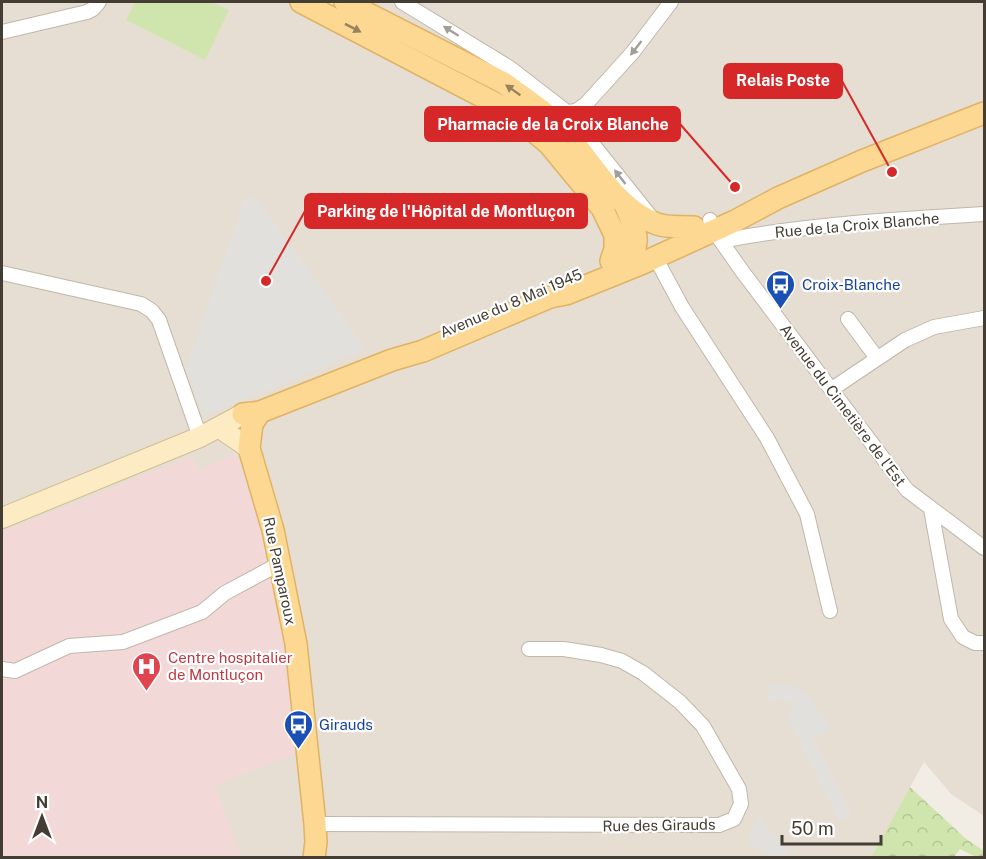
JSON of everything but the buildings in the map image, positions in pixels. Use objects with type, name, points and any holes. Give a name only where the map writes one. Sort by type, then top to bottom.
[{"type":"main road","points":[[301,2],[510,111],[549,144],[602,208],[647,244]]},
{"type":"main road","points":[[345,2],[504,83],[525,98],[568,136],[626,207],[647,244]]},
{"type":"main road","name":"Avenue du 8 Mai 1945","points":[[392,360],[419,341],[647,244],[715,227],[862,161],[984,113]]},
{"type":"main road","points":[[602,208],[615,235],[615,249],[611,261]]},
{"type":"main road","points":[[647,244],[668,226],[715,227]]},
{"type":"main road","name":"Avenue du 8 Mai 1945","points":[[2,518],[392,360],[423,351],[550,297],[566,294],[647,244]]},
{"type":"main road","name":"Avenue du 8 Mai 1945","points":[[200,437],[224,431],[252,417]]},
{"type":"main road","name":"Rue Pamparoux","points":[[252,417],[249,448],[273,530],[296,644],[315,841]]},
{"type":"main road","points":[[224,431],[249,448]]},
{"type":"street","points":[[2,33],[87,12],[99,2]]},
{"type":"street","points":[[402,2],[510,68],[567,112],[647,244],[682,307],[767,438],[807,514],[831,611]]},
{"type":"street","points":[[424,14],[432,2]]},
{"type":"street","points":[[567,112],[576,111],[586,104],[633,52],[671,2]]},
{"type":"street","name":"Rue de la Croix Blanche","points":[[715,227],[789,229],[984,214]]},
{"type":"street","name":"Avenue du Cimetière de l'Est","points":[[715,227],[742,271],[907,490],[984,548]]},
{"type":"street","points":[[2,273],[141,304],[152,311],[159,320],[200,437]]},
{"type":"street","points":[[832,389],[904,340],[934,327],[984,318]]},
{"type":"street","points":[[848,319],[877,358]]},
{"type":"street","points":[[931,509],[951,620],[963,637],[975,643],[984,643]]},
{"type":"street","points":[[2,669],[15,670],[69,646],[123,642],[143,635],[202,612],[225,593],[279,564]]},
{"type":"street","name":"Rue des Girauds","points":[[315,841],[719,825],[734,819],[741,804],[739,789],[703,726],[680,702],[643,673],[616,659],[564,648],[529,649]]},
{"type":"shaded area","points":[[2,2],[984,2],[984,816],[951,794],[924,762],[871,857],[2,858]]},
{"type":"shaded area","points":[[252,193],[366,349],[208,414],[203,414],[187,366],[244,202]]},
{"type":"shaded area","name":"Centre hospitalier de Montluçon","points":[[236,454],[262,525],[288,651],[297,738],[297,753],[215,785],[241,857],[2,858],[2,532],[192,456],[198,471]]},
{"type":"shaded area","points":[[780,683],[796,687],[809,697],[830,730],[813,738],[852,814],[839,821],[788,718],[794,703],[779,699],[768,703],[770,685]]},
{"type":"shaded area","points":[[757,816],[763,820],[792,857],[771,857],[748,841]]},
{"type":"green space","points":[[135,2],[211,2],[229,10],[205,60],[126,20]]},
{"type":"green space","points":[[910,787],[965,838],[984,851],[984,857],[976,857],[960,849],[954,857],[871,857]]},
{"type":"place","name":"Relais Poste","points":[[892,172]]},
{"type":"place","name":"Pharmacie de la Croix Blanche","points":[[735,187]]},
{"type":"place","name":"Parking de l'Hôpital de Montluçon","points":[[266,281]]},
{"type":"place","name":"Croix-Blanche","points":[[781,310]]},
{"type":"place","name":"Centre hospitalier de Montluçon","points":[[147,692]]},
{"type":"place","name":"Girauds","points":[[298,750]]}]
